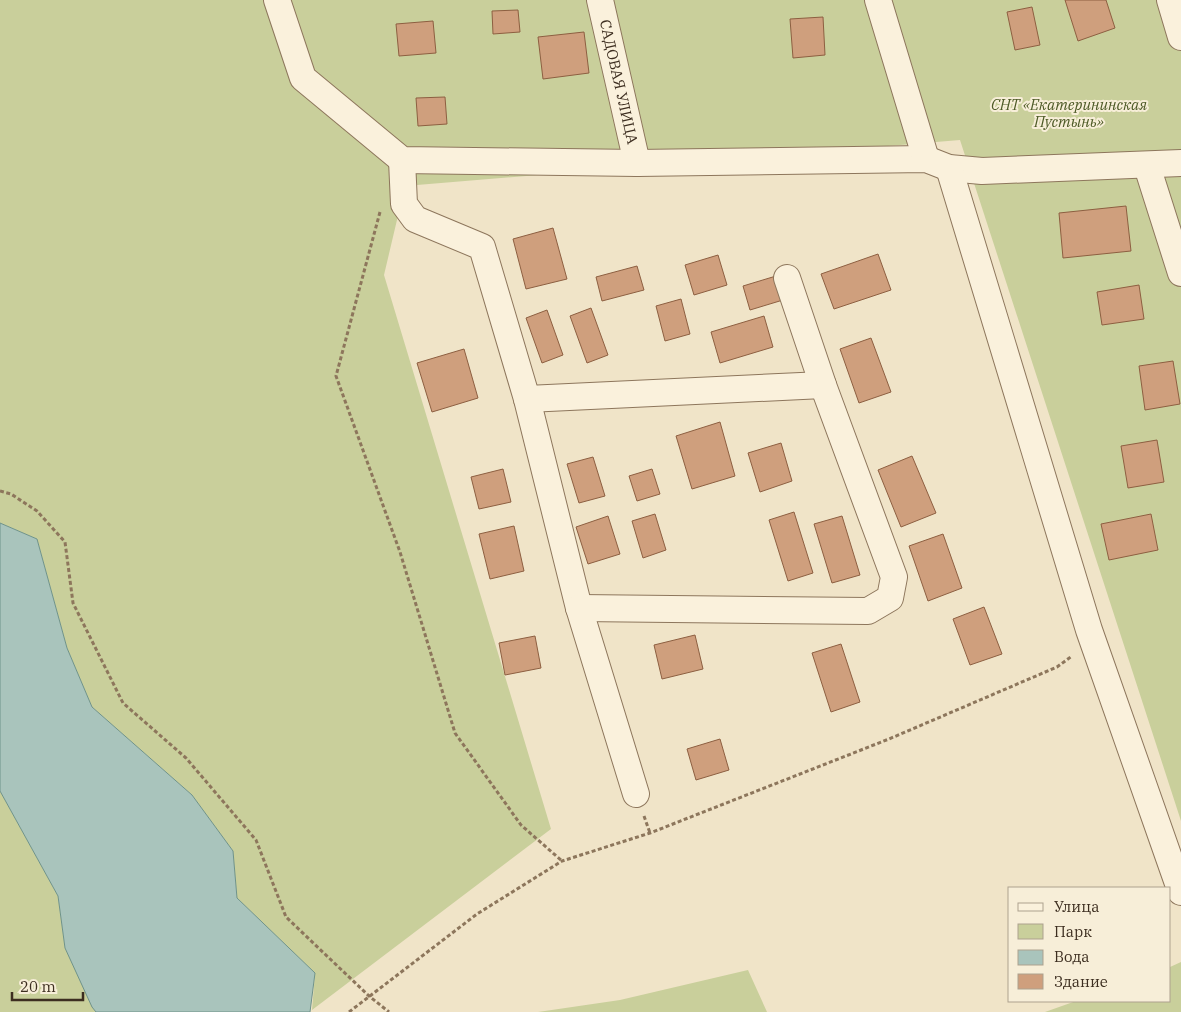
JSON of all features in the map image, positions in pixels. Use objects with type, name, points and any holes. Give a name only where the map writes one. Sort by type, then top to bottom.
[{"type":"street","points":[[277,0],[303,78],[402,160],[938,164],[982,171],[1147,166],[1181,163]]},
{"type":"street","name":"САДОВАЯ УЛИЦА","points":[[600,0],[637,163]]},
{"type":"street","points":[[878,0],[938,164],[1089,630],[1181,892]]},
{"type":"street","points":[[1170,0],[1181,37]]},
{"type":"street","points":[[402,160],[404,204],[415,219],[482,246],[527,399],[579,608],[636,794]]},
{"type":"street","points":[[1147,166],[1181,273]]},
{"type":"street","points":[[579,608],[868,612],[890,598],[894,577],[823,385],[787,278]]},
{"type":"street","points":[[527,399],[823,385]]},
{"type":"path","points":[[382,207],[336,376],[400,552],[455,734],[521,825],[562,861]]},
{"type":"path","points":[[0,491],[11,494],[37,511],[65,542],[73,603],[123,703],[186,758],[256,840],[286,917],[369,996],[389,1012]]},
{"type":"path","points":[[349,1012],[477,914],[562,861],[650,832],[889,740],[1057,667],[1081,650],[1089,630]]},
{"type":"green space","name":"СНТ «Екатерининская Пустынь»","points":[[0,0],[1181,0],[1181,821],[960,140],[405,186],[384,275],[551,829],[312,1010],[315,973],[237,898],[233,851],[192,795],[92,707],[67,648],[37,539],[0,523]]},
{"type":"green space","points":[[0,791],[58,896],[65,948],[96,1012],[0,1012]]},
{"type":"green space","points":[[1181,962],[1181,1012],[1045,1012],[1073,1002],[1171,1002],[1171,967]]},
{"type":"green space","points":[[748,970],[767,1012],[538,1012],[620,1000]]},
{"type":"water","points":[[0,523],[37,539],[67,648],[92,707],[192,795],[233,851],[237,898],[315,973],[310,1012],[96,1012],[92,1007],[65,948],[58,896],[0,791]]},
{"type":"building","points":[[1065,0],[1106,0],[1115,28],[1078,41]]},
{"type":"building","points":[[1032,7],[1040,45],[1015,50],[1007,12]]},
{"type":"building","points":[[518,10],[520,32],[493,34],[492,11]]},
{"type":"building","points":[[823,17],[825,55],[793,58],[790,19]]},
{"type":"building","points":[[433,21],[436,53],[399,56],[396,24]]},
{"type":"building","points":[[584,32],[589,73],[543,79],[538,37]]},
{"type":"building","points":[[445,97],[447,124],[418,126],[416,98]]},
{"type":"building","points":[[1126,206],[1131,251],[1063,258],[1059,213]]},
{"type":"building","points":[[553,228],[567,279],[526,289],[513,239]]},
{"type":"building","points":[[878,254],[891,290],[834,309],[821,274]]},
{"type":"building","points":[[718,255],[727,285],[694,295],[685,265]]},
{"type":"building","points":[[637,266],[644,290],[602,301],[596,277]]},
{"type":"building","points":[[776,276],[783,300],[750,310],[743,286]]},
{"type":"building","points":[[1139,285],[1144,319],[1102,325],[1097,292]]},
{"type":"building","points":[[681,299],[690,334],[665,341],[656,306]]},
{"type":"building","points":[[591,308],[608,355],[587,363],[570,316]]},
{"type":"building","points":[[547,310],[563,355],[542,363],[526,318]]},
{"type":"building","points":[[764,316],[773,347],[720,363],[711,332]]},
{"type":"building","points":[[871,338],[891,392],[859,403],[840,349]]},
{"type":"building","points":[[464,349],[478,398],[432,412],[417,363]]},
{"type":"building","points":[[1173,361],[1180,404],[1145,410],[1139,366]]},
{"type":"building","points":[[720,422],[735,476],[692,489],[676,436]]},
{"type":"building","points":[[1157,440],[1164,482],[1128,488],[1121,446]]},
{"type":"building","points":[[781,443],[792,481],[760,492],[748,453]]},
{"type":"building","points":[[912,456],[936,513],[901,527],[878,470]]},
{"type":"building","points":[[593,457],[605,496],[579,503],[567,464]]},
{"type":"building","points":[[503,469],[511,502],[479,509],[471,477]]},
{"type":"building","points":[[652,469],[660,494],[637,501],[629,476]]},
{"type":"building","points":[[794,512],[813,573],[788,581],[769,520]]},
{"type":"building","points":[[655,514],[666,550],[643,558],[632,521]]},
{"type":"building","points":[[1151,514],[1158,550],[1109,560],[1101,524]]},
{"type":"building","points":[[608,516],[620,554],[588,564],[576,527]]},
{"type":"building","points":[[842,516],[860,575],[832,583],[814,524]]},
{"type":"building","points":[[514,526],[524,571],[490,579],[479,534]]},
{"type":"building","points":[[943,534],[962,588],[928,601],[909,546]]},
{"type":"building","points":[[984,607],[1002,654],[970,665],[953,619]]},
{"type":"building","points":[[695,635],[703,669],[662,679],[654,645]]},
{"type":"building","points":[[535,636],[541,668],[505,675],[499,643]]},
{"type":"building","points":[[841,644],[860,702],[831,712],[812,653]]},
{"type":"building","points":[[720,739],[729,770],[696,780],[687,749]]}]
